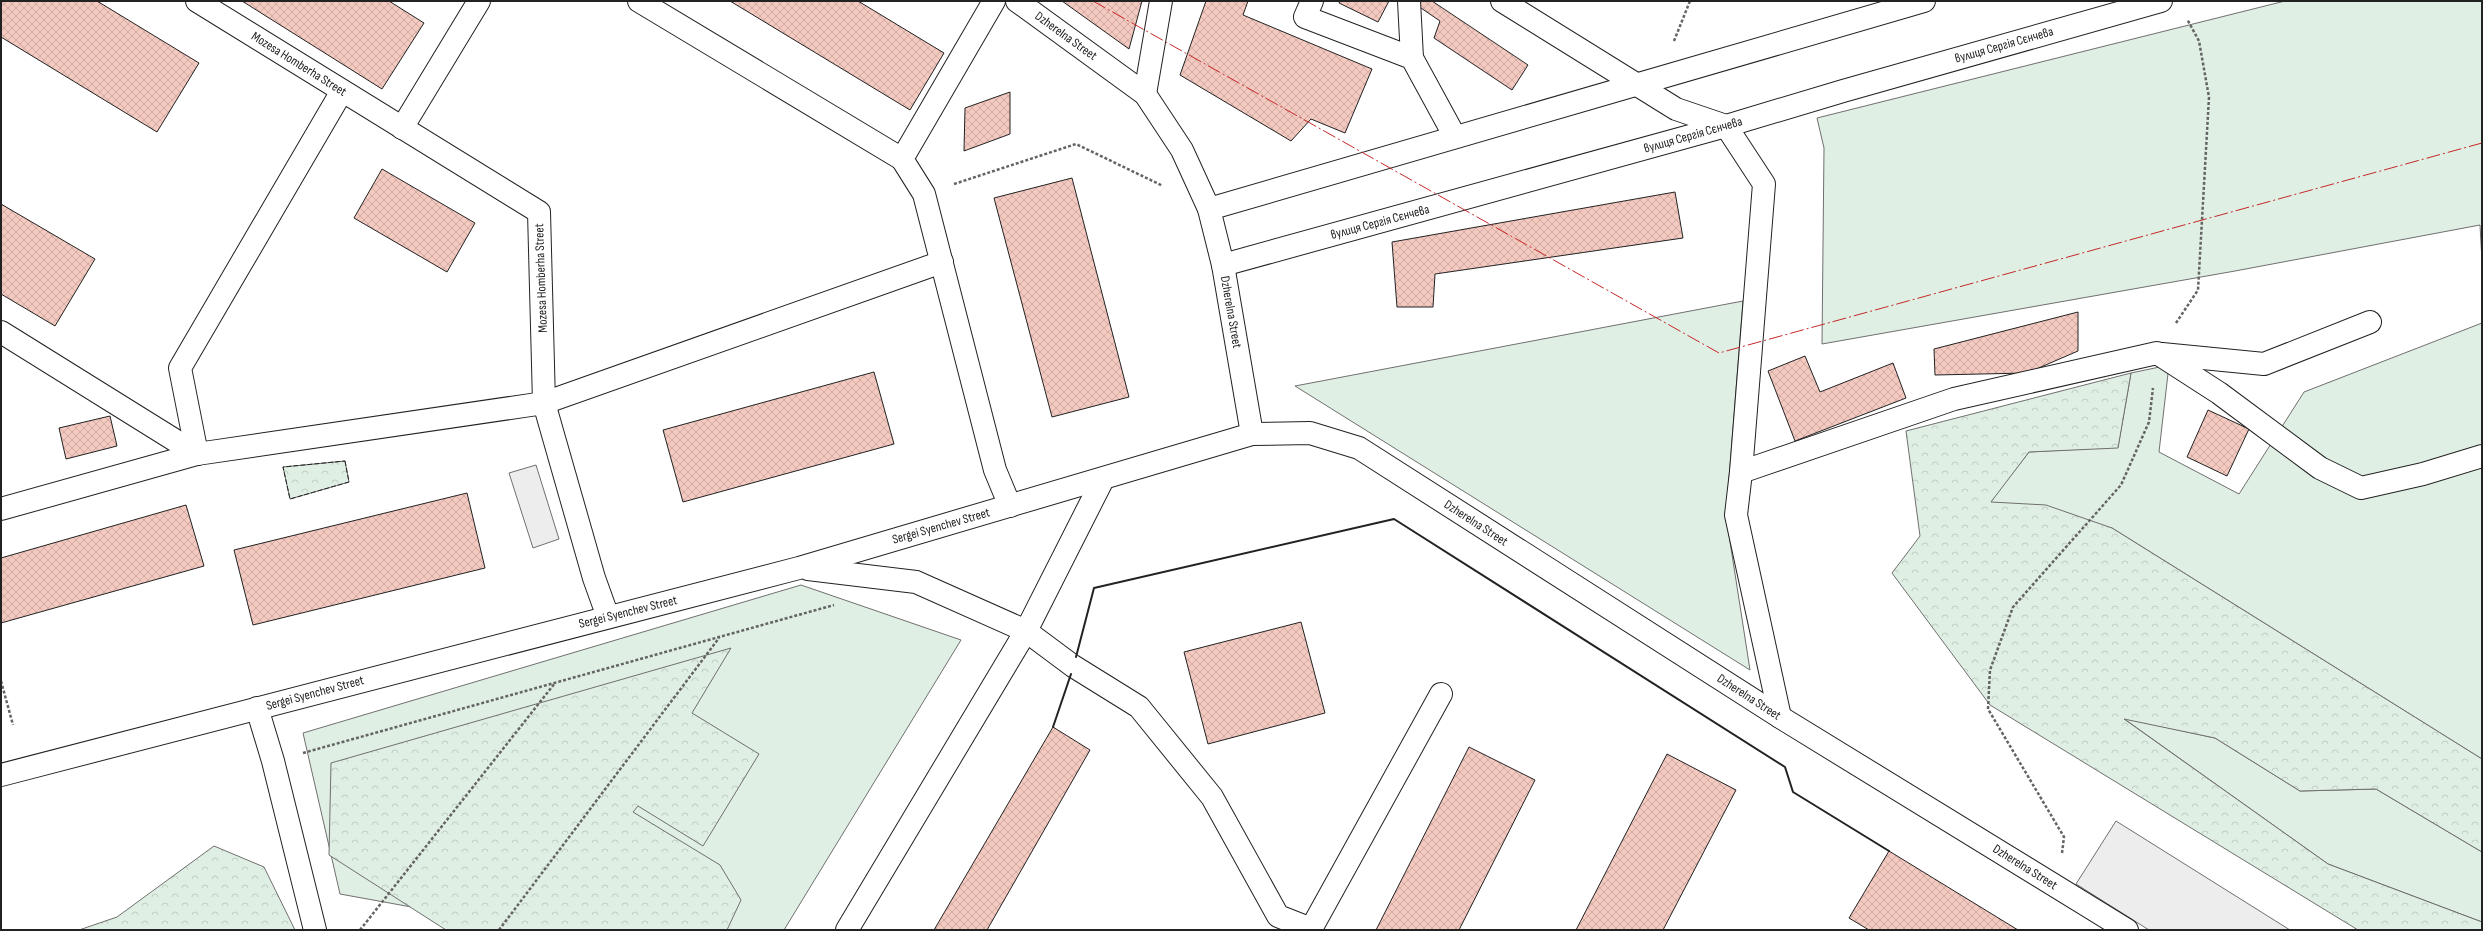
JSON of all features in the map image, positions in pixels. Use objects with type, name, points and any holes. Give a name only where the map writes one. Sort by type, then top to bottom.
[{"type":"street","name":"Mozesa Homberha Street","points":[[197,1],[539,212],[544,403],[594,578],[608,617]]},
{"type":"street","points":[[402,128],[479,1]]},
{"type":"street","points":[[639,1],[902,159],[924,194],[995,470],[1010,506]]},
{"type":"street","points":[[902,159],[994,1]]},
{"type":"street","name":"Dzherelna Street","points":[[1017,1],[1145,94],[1182,150],[1210,209],[1223,265],[1252,434],[1310,433],[1359,448],[1780,717],[2127,930]]},
{"type":"street","points":[[1145,94],[1161,1]]},
{"type":"street","points":[[1312,1],[1305,17],[1412,58]]},
{"type":"street","points":[[1409,1],[1412,58],[1454,135]]},
{"type":"street","points":[[1502,1],[1676,109],[1726,126],[1764,184],[1741,472],[1736,515],[1780,717]]},
{"type":"street","points":[[1210,209],[1454,135],[1638,85],[1924,1]]},
{"type":"street","name":"вулиця Сергія Сєнчева","points":[[1223,265],[1726,126],[1850,89],[2161,1]]},
{"type":"street","points":[[197,454],[180,368],[342,91]]},
{"type":"street","points":[[1,509],[197,454],[544,403],[942,262]]},
{"type":"street","points":[[1741,472],[1954,399],[2157,353],[2264,364],[2370,322]]},
{"type":"street","points":[[1,332],[197,454]]},
{"type":"street","points":[[2157,353],[2219,393],[2320,468],[2361,488],[2423,474],[2482,456]]},
{"type":"street","name":"Sergei Syenchev Street","points":[[1,775],[799,568],[1252,434]]},
{"type":"street","points":[[847,930],[855,920],[1026,631],[1103,479]]},
{"type":"street","points":[[799,568],[916,582],[1026,631],[1073,666],[1139,707],[1212,797],[1278,916],[1311,929],[1441,694]]},
{"type":"street","points":[[257,708],[273,761],[315,930]]},
{"type":"path","points":[[2056,887],[2064,837],[1988,709],[1990,670],[2013,607],[2122,485],[2149,422],[2157,353],[2198,290],[2209,97],[2199,42],[2185,14]]},
{"type":"path","points":[[924,194],[1076,144],[1210,209]]},
{"type":"path","points":[[273,761],[840,604]]},
{"type":"path","points":[[499,930],[720,637]]},
{"type":"path","points":[[1,681],[13,725]]},
{"type":"path","points":[[360,930],[555,683]]},
{"type":"green space","points":[[2285,1],[2482,1],[2482,261],[2480,225],[2235,271],[1822,344],[1824,148],[1817,118]]},
{"type":"green space","points":[[1743,301],[1726,516],[1750,670],[1295,386]]},
{"type":"green space","points":[[2482,323],[2482,759],[2112,528],[1990,502],[2029,452],[2118,447],[2131,373],[2169,365],[2159,452],[2239,494],[2304,392]]},
{"type":"green space","points":[[2131,373],[2118,448],[2029,452],[1991,502],[2046,505],[2112,528],[2482,759],[2482,852],[2376,789],[2300,791],[2215,738],[2124,719],[2328,864],[2482,922],[2482,930],[2358,930],[1990,705],[1892,573],[1920,536],[1906,431]]},
{"type":"green space","points":[[345,461],[349,482],[290,499],[283,467]]},
{"type":"green space","points":[[801,585],[961,640],[784,930],[538,930],[340,894],[303,733]]},
{"type":"green space","points":[[731,648],[692,713],[759,754],[703,846],[638,806],[633,812],[720,865],[741,900],[727,930],[446,930],[329,855],[331,763]]},
{"type":"green space","points":[[2123,718],[2215,738],[2300,791],[2376,789],[2482,852],[2482,922],[2328,864]]},
{"type":"green space","points":[[214,846],[264,867],[295,930],[79,930],[117,917]]},
{"type":"shaded area","points":[[536,465],[559,539],[533,548],[509,473]]},
{"type":"shaded area","points":[[2116,821],[2290,930],[2149,930],[2076,884]]},
{"type":"building","points":[[1,1],[97,1],[199,63],[157,132],[1,37]]},
{"type":"building","points":[[242,1],[389,1],[424,23],[382,89]]},
{"type":"building","points":[[730,1],[858,1],[944,53],[910,110]]},
{"type":"building","points":[[1062,1],[1142,1],[1129,49]]},
{"type":"building","points":[[1206,1],[1248,1],[1243,15],[1372,69],[1345,133],[1311,119],[1291,141],[1180,75]]},
{"type":"building","points":[[1340,1],[1389,1],[1378,22],[1339,3]]},
{"type":"building","points":[[1421,1],[1432,1],[1528,65],[1512,90],[1434,38],[1440,21],[1418,6]]},
{"type":"building","points":[[1010,92],[1010,134],[964,151],[965,108]]},
{"type":"building","points":[[382,169],[475,223],[447,272],[354,218]]},
{"type":"building","points":[[1072,178],[1129,397],[1052,417],[994,198]]},
{"type":"building","points":[[1675,192],[1683,238],[1435,274],[1433,307],[1397,307],[1392,242]]},
{"type":"building","points":[[1,204],[95,259],[55,326],[1,294]]},
{"type":"building","points":[[2078,312],[2078,351],[2027,373],[1935,375],[1934,349]]},
{"type":"building","points":[[1805,356],[1820,392],[1893,363],[1906,398],[1795,441],[1768,371]]},
{"type":"building","points":[[874,372],[894,444],[683,502],[663,430]]},
{"type":"building","points":[[2208,410],[2249,429],[2227,476],[2187,457]]},
{"type":"building","points":[[110,416],[117,446],[66,459],[59,428]]},
{"type":"building","points":[[467,493],[485,568],[253,625],[234,550]]},
{"type":"building","points":[[186,505],[204,566],[1,623],[1,558]]},
{"type":"building","points":[[1301,622],[1325,713],[1208,744],[1184,652]]},
{"type":"building","points":[[1053,727],[1090,750],[987,930],[934,930]]},
{"type":"building","points":[[1469,747],[1535,780],[1459,930],[1376,930]]},
{"type":"building","points":[[1667,754],[1736,790],[1663,930],[1576,930]]},
{"type":"building","points":[[1889,851],[2018,930],[1869,930],[1849,918]]},
{"type":"fence","points":[[345,461],[349,482],[290,499],[283,467],[345,461]]},
{"type":"wall","points":[[1076,657],[1094,588],[1394,519],[1785,767],[1793,792],[1889,851]]},
{"type":"wall","points":[[1053,727],[1071,674]]},
{"type":"power","points":[[1093,1],[1719,353],[2482,143]]}]
